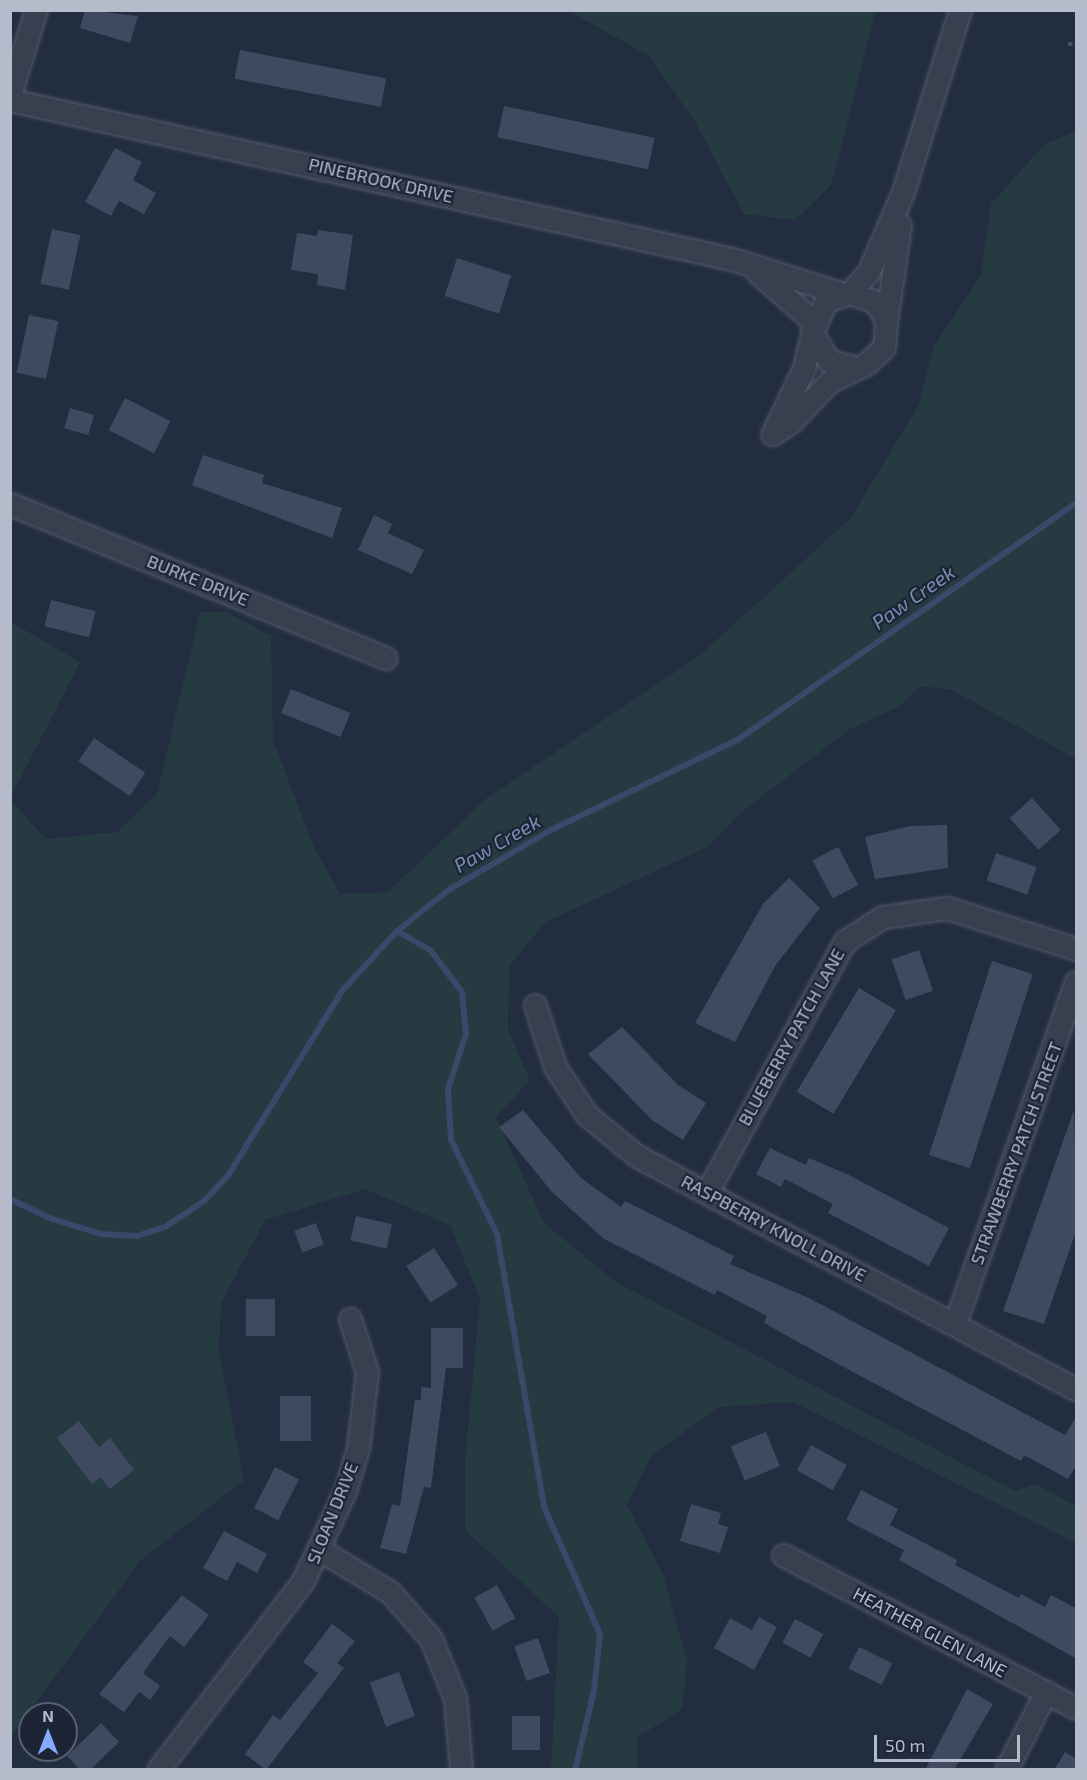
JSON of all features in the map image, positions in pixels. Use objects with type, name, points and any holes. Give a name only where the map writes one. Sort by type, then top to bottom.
[{"type":"street","points":[[10,94],[36,10]]},
{"type":"street","points":[[903,192],[880,352],[829,382],[791,422],[771,434],[804,368],[813,327],[826,301],[847,293],[869,271],[903,192],[960,10]]},
{"type":"street","name":"PINEBROOK DRIVE","points":[[10,100],[750,266],[847,293]]},
{"type":"street","name":"PINEBROOK DRIVE","points":[[750,266],[813,327]]},
{"type":"street","points":[[847,293],[873,301],[886,322]]},
{"type":"street","points":[[813,327],[829,361],[854,368]]},
{"type":"street","name":"BURKE DRIVE","points":[[10,504],[386,658]]},
{"type":"street","name":"BLUEBERRY PATCH LANE","points":[[707,1192],[844,941],[883,917],[947,908],[1077,949]]},
{"type":"street","name":"STRAWBERRY PATCH STREET","points":[[955,1323],[1077,982]]},
{"type":"street","name":"RASPBERRY KNOLL DRIVE","points":[[535,1005],[555,1067],[587,1115],[637,1156],[1077,1389]]},
{"type":"street","name":"SLOAN DRIVE","points":[[158,1770],[264,1636],[320,1550],[345,1491],[366,1403],[363,1347],[350,1319]]},
{"type":"street","points":[[320,1550],[390,1592],[431,1639],[455,1698],[461,1770]]},
{"type":"street","name":"HEATHER GLEN LANE","points":[[783,1555],[1077,1708]]},
{"type":"street","points":[[1006,1770],[1046,1692]]},
{"type":"path","points":[[1068,43],[1077,46]]},
{"type":"green space","points":[[569,11],[876,11],[831,185],[795,220],[744,214],[694,120],[649,56]]},
{"type":"green space","points":[[1076,131],[1076,759],[952,690],[921,686],[898,707],[850,729],[740,813],[707,847],[546,922],[509,966],[508,1030],[530,1080],[496,1117],[544,1223],[616,1282],[1015,1491],[1035,1484],[1076,1506],[1076,1543],[793,1402],[719,1407],[652,1455],[627,1505],[663,1574],[687,1661],[682,1709],[638,1737],[637,1769],[551,1769],[559,1617],[465,1530],[465,1460],[480,1299],[450,1225],[365,1189],[265,1220],[221,1303],[219,1352],[244,1480],[140,1561],[37,1702],[18,1702],[18,1727],[11,1737],[10,799],[46,839],[117,832],[157,794],[200,612],[227,612],[271,636],[273,740],[313,845],[340,894],[388,892],[487,798],[698,657],[851,518],[919,405],[934,346],[981,276],[991,204],[1044,145]]},
{"type":"green space","points":[[11,622],[80,662],[11,797]]},
{"type":"building","points":[[85,10],[138,16],[130,43],[80,28]]},
{"type":"building","points":[[240,50],[386,78],[381,107],[234,78]]},
{"type":"building","points":[[504,106],[655,138],[648,169],[497,137]]},
{"type":"building","points":[[115,148],[142,162],[133,180],[156,193],[144,214],[119,201],[111,216],[85,202]]},
{"type":"building","points":[[52,229],[80,235],[69,290],[40,284]]},
{"type":"building","points":[[318,230],[353,235],[345,290],[317,285],[318,274],[291,270],[297,233],[317,236]]},
{"type":"building","points":[[457,258],[511,276],[499,314],[445,296]]},
{"type":"building","points":[[29,315],[58,321],[46,379],[17,373]]},
{"type":"building","points":[[125,398],[170,421],[154,453],[109,430]]},
{"type":"building","points":[[70,408],[94,415],[88,435],[64,428]]},
{"type":"building","points":[[203,455],[264,475],[262,483],[342,508],[332,538],[192,485]]},
{"type":"building","points":[[374,515],[392,524],[388,533],[424,550],[412,574],[358,550]]},
{"type":"building","points":[[51,600],[96,611],[89,637],[44,626]]},
{"type":"building","points":[[291,689],[350,713],[341,737],[281,713]]},
{"type":"building","points":[[94,738],[145,773],[130,796],[78,761]]},
{"type":"building","points":[[1032,798],[1061,830],[1038,850],[1010,818]]},
{"type":"building","points":[[947,825],[948,868],[875,879],[865,837],[910,826]]},
{"type":"building","points":[[838,847],[858,885],[833,899],[812,861]]},
{"type":"building","points":[[996,853],[1037,867],[1027,894],[987,880]]},
{"type":"building","points":[[789,878],[820,908],[775,966],[735,1042],[695,1023],[763,904]]},
{"type":"building","points":[[919,950],[933,991],[906,1000],[892,959]]},
{"type":"building","points":[[992,961],[1033,974],[970,1168],[929,1155]]},
{"type":"building","points":[[859,988],[896,1010],[834,1114],[797,1092]]},
{"type":"building","points":[[622,1027],[678,1085],[706,1103],[683,1140],[652,1120],[588,1054]]},
{"type":"building","points":[[523,1110],[581,1178],[621,1207],[625,1201],[734,1256],[730,1264],[809,1298],[1065,1435],[1077,1415],[1077,1464],[1068,1479],[1024,1455],[1021,1461],[838,1364],[764,1323],[767,1316],[717,1290],[715,1295],[604,1239],[552,1192],[499,1127]]},
{"type":"building","points":[[1074,1110],[1077,1228],[1044,1324],[1003,1311]]},
{"type":"building","points":[[770,1148],[806,1165],[809,1158],[849,1175],[949,1228],[929,1266],[828,1213],[833,1204],[785,1179],[781,1187],[756,1174]]},
{"type":"building","points":[[356,1216],[392,1224],[386,1249],[350,1240]]},
{"type":"building","points":[[316,1223],[324,1245],[302,1252],[294,1231]]},
{"type":"building","points":[[434,1248],[458,1285],[430,1303],[406,1266]]},
{"type":"building","points":[[246,1299],[275,1299],[275,1336],[246,1336]]},
{"type":"building","points":[[431,1328],[463,1328],[463,1368],[446,1368],[431,1488],[424,1487],[406,1554],[380,1548],[392,1504],[400,1506],[415,1400],[421,1400],[421,1387],[431,1388]]},
{"type":"building","points":[[280,1396],[311,1396],[311,1441],[280,1441]]},
{"type":"building","points":[[79,1421],[99,1447],[110,1438],[134,1470],[110,1489],[100,1477],[92,1484],[57,1438]]},
{"type":"building","points":[[766,1432],[780,1466],[745,1481],[731,1446]]},
{"type":"building","points":[[811,1445],[847,1465],[833,1490],[797,1470]]},
{"type":"building","points":[[275,1467],[299,1479],[278,1520],[254,1508]]},
{"type":"building","points":[[861,1490],[898,1509],[890,1525],[957,1560],[955,1565],[1019,1598],[1021,1594],[1045,1607],[1051,1595],[1077,1609],[1077,1659],[899,1560],[904,1550],[846,1520]]},
{"type":"building","points":[[691,1504],[721,1513],[718,1524],[728,1527],[720,1553],[680,1541]]},
{"type":"building","points":[[224,1531],[267,1554],[257,1573],[237,1562],[227,1581],[203,1568]]},
{"type":"building","points":[[497,1585],[515,1618],[493,1631],[474,1598]]},
{"type":"building","points":[[182,1595],[209,1615],[184,1647],[170,1636],[143,1673],[160,1686],[150,1700],[139,1692],[124,1712],[99,1694]]},
{"type":"building","points":[[759,1617],[777,1627],[754,1670],[714,1648],[730,1618],[752,1630]]},
{"type":"building","points":[[795,1619],[823,1634],[811,1658],[782,1643]]},
{"type":"building","points":[[332,1624],[355,1641],[337,1663],[344,1668],[266,1770],[245,1754],[273,1715],[280,1720],[318,1673],[303,1662]]},
{"type":"building","points":[[538,1638],[550,1673],[526,1681],[514,1646]]},
{"type":"building","points":[[859,1647],[892,1663],[882,1685],[848,1669]]},
{"type":"building","points":[[399,1672],[415,1716],[386,1727],[370,1683]]},
{"type":"building","points":[[967,1689],[993,1704],[954,1770],[925,1770]]},
{"type":"building","points":[[512,1716],[540,1716],[540,1750],[512,1750]]},
{"type":"building","points":[[101,1723],[119,1742],[90,1770],[80,1770],[73,1762],[78,1762],[78,1745]]},
{"type":"building","points":[[1065,1752],[1077,1759],[1077,1770],[1054,1770]]},
{"type":"waterway","name":"Paw Creek","points":[[10,1199],[52,1219],[101,1234],[137,1236],[165,1227],[204,1201],[229,1174],[342,991],[397,931],[450,889],[551,830],[739,739],[1076,503]]},
{"type":"waterway","points":[[397,931],[431,951],[462,992],[466,1034],[448,1089],[451,1140],[497,1234],[544,1507],[600,1634],[594,1691],[575,1770]]}]
